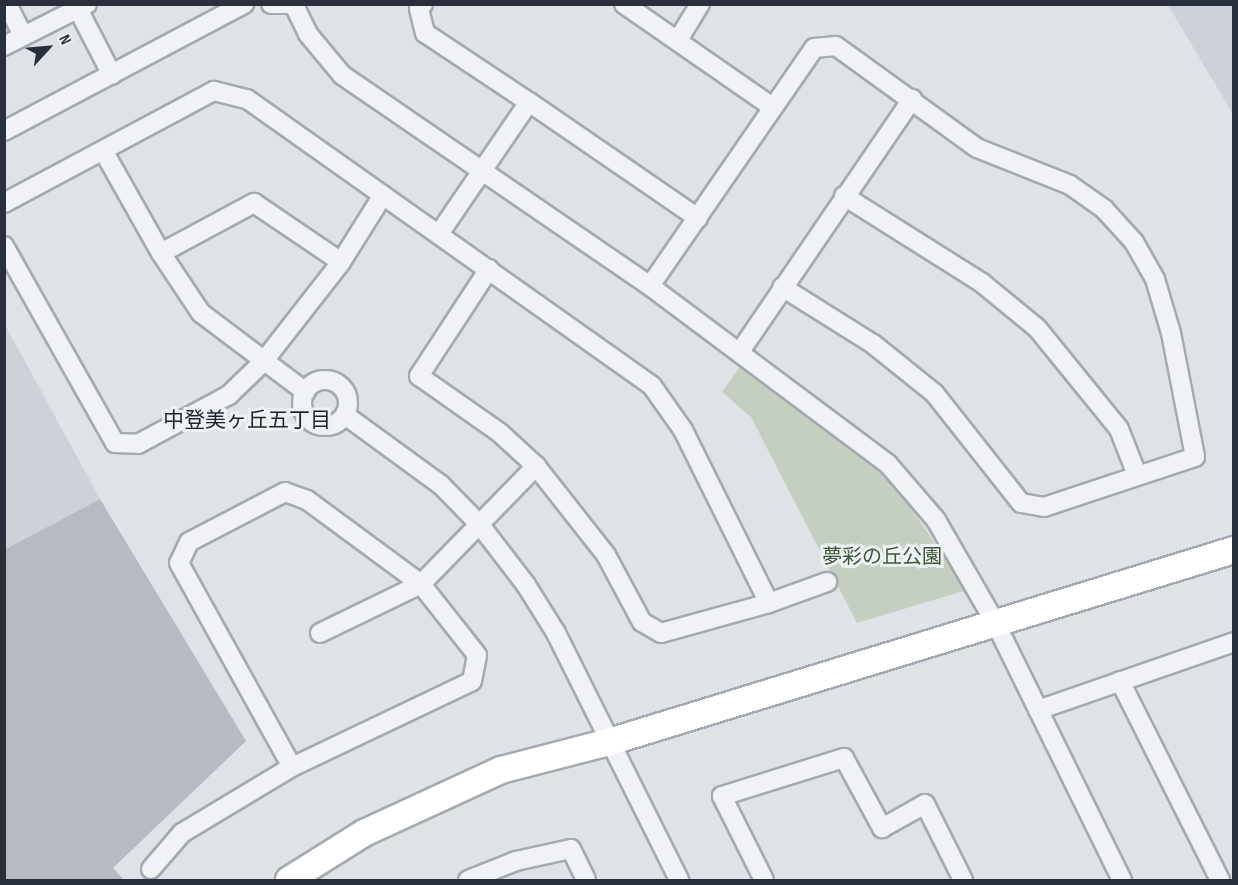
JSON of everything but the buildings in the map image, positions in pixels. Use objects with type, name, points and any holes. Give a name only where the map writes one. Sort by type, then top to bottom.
[{"type":"street","points":[[7,4],[23,35]]},
{"type":"street","points":[[4,131],[244,4]]},
{"type":"street","points":[[271,4],[294,4],[308,34],[342,75],[741,350],[888,464],[936,520],[995,622],[1122,880]]},
{"type":"street","points":[[423,4],[419,9],[425,33],[698,218]]},
{"type":"street","points":[[624,4],[772,107]]},
{"type":"street","points":[[678,40],[700,4]]},
{"type":"street","points":[[4,46],[83,7],[112,75]]},
{"type":"street","points":[[650,286],[814,48],[836,46],[977,148],[1070,185],[1104,209],[1134,242],[1155,279],[1171,333],[1195,457],[1044,507],[1021,502],[934,393],[873,344],[782,288]]},
{"type":"street","points":[[4,203],[104,152],[214,91],[247,99],[652,386],[683,430],[769,603]]},
{"type":"street","points":[[741,350],[912,99]]},
{"type":"street","points":[[440,234],[529,102]]},
{"type":"street","points":[[104,152],[161,253],[201,313],[263,362],[306,392]]},
{"type":"street","points":[[4,246],[115,444],[138,444],[229,395],[263,362],[341,262],[382,195]]},
{"type":"street","points":[[844,196],[982,283],[1037,328],[1119,429],[1137,476]]},
{"type":"street","points":[[161,253],[254,202],[341,262]]},
{"type":"street","points":[[489,269],[419,376],[500,433],[536,466],[606,555],[642,622],[661,633],[769,603],[827,582]]},
{"type":"street","points":[[316,382],[337,384],[348,402],[345,416],[333,425],[317,425],[303,407],[306,392],[316,382]]},
{"type":"street","points":[[345,416],[441,485],[480,525],[550,623],[679,880]]},
{"type":"street","points":[[320,633],[421,584],[536,466]]},
{"type":"street","points":[[151,869],[182,833],[292,767],[472,681],[477,655],[421,584],[307,500],[285,492],[189,542],[179,563],[292,767]]},
{"type":"street","points":[[289,880],[364,833],[501,770],[609,742],[1233,550]]},
{"type":"street","points":[[1038,710],[1233,642]]},
{"type":"street","points":[[1120,681],[1220,880]]},
{"type":"street","points":[[764,880],[722,796],[844,758],[882,828],[925,804],[963,880]]},
{"type":"street","points":[[468,880],[516,861],[571,849],[586,880]]},
{"type":"shaded area","points":[[1168,5],[1233,5],[1233,115],[1227,104]]},
{"type":"shaded area","points":[[4,323],[100,499],[5,550],[4,550]]},
{"type":"green space","name":"夢彩の丘公園","points":[[741,365],[860,450],[908,504],[967,590],[857,623],[751,417],[722,392]]},
{"type":"district","name":"中登美ヶ丘五丁目","points":[[247,421]]}]
